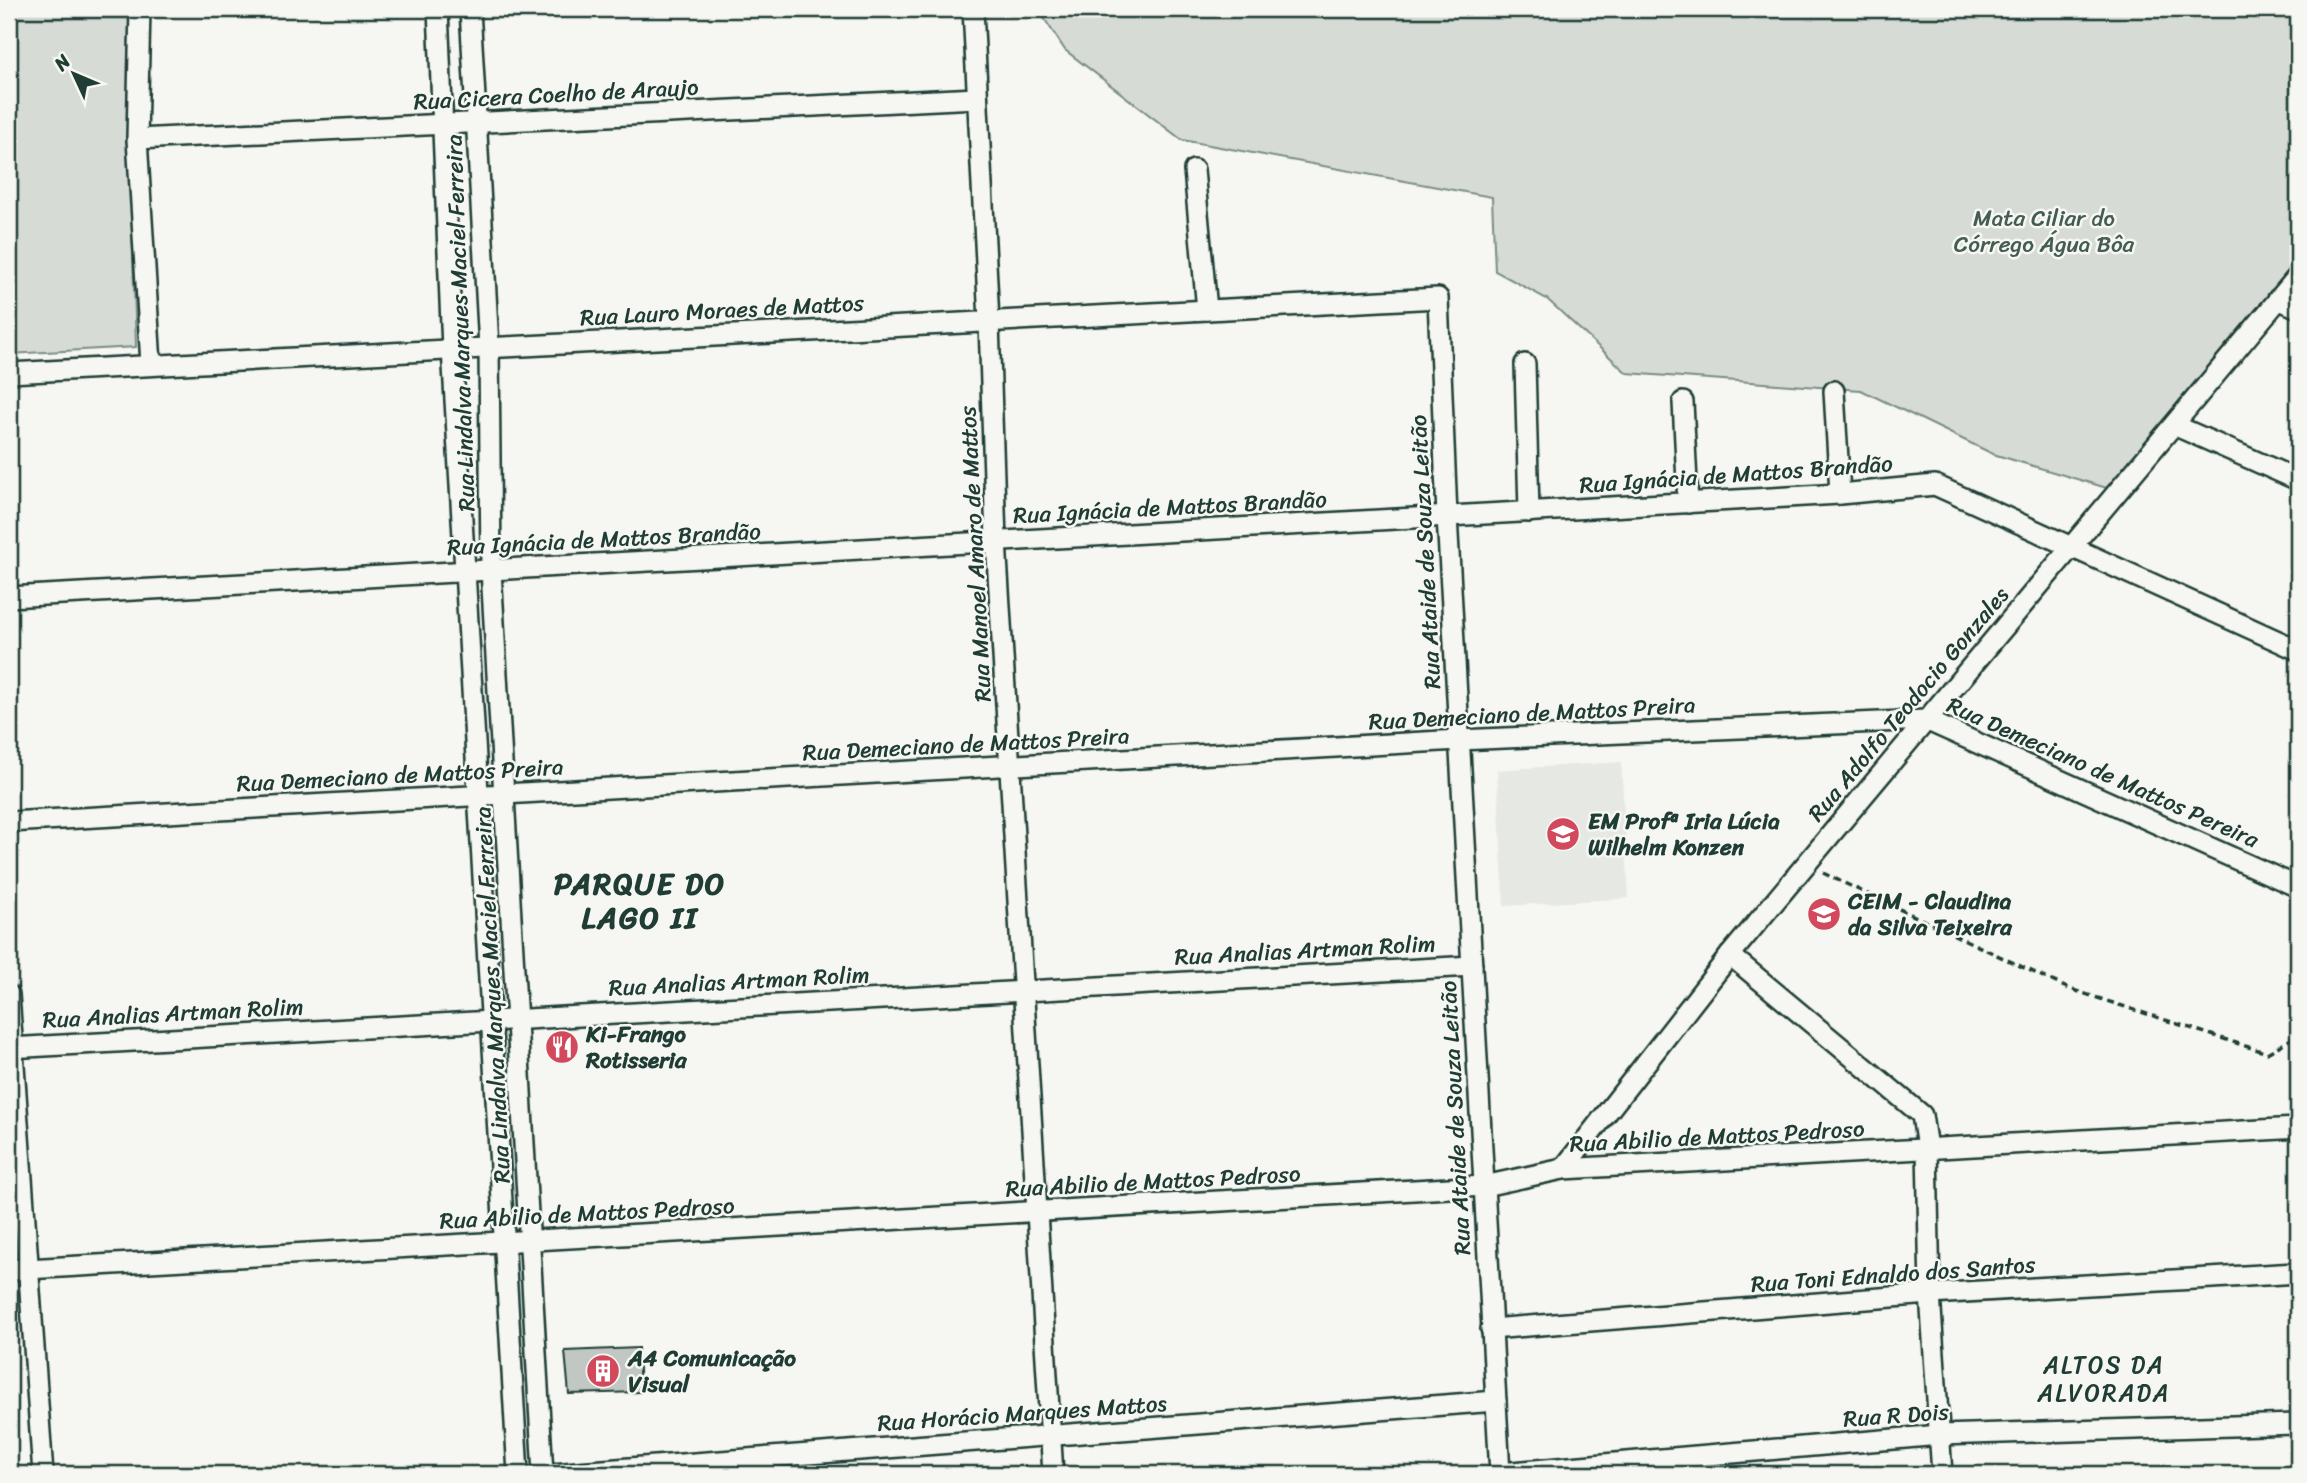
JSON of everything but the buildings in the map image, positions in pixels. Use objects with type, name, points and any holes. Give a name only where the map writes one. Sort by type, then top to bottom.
[{"type":"street","points":[[140,9],[136,139],[151,364]]},
{"type":"street","name":"Rua Lindalva Marques Maciel Ferreira","points":[[438,9],[452,349],[518,1474]]},
{"type":"street","name":"Rua Lindalva Marques Maciel Ferreira","points":[[470,9],[489,347],[491,570],[514,794],[518,1017],[543,1474]]},
{"type":"street","name":"Rua Manoel Amaro de Mattos","points":[[973,9],[989,321],[997,548],[1053,1474]]},
{"type":"street","name":"Rua Cicera Coelho de Araujo","points":[[136,139],[977,98]]},
{"type":"street","points":[[1194,170],[1207,310]]},
{"type":"street","name":"Rua Adolfo Teodocio Gonzales","points":[[1563,1169],[1806,864],[2298,276]]},
{"type":"street","name":"Rua Lauro Moraes de Mattos","points":[[9,373],[1438,298]]},
{"type":"street","name":"Rua Ataide de Souza Leitão","points":[[1438,298],[1456,740],[1472,966],[1500,1474]]},
{"type":"street","points":[[2278,299],[2298,308]]},
{"type":"street","points":[[1525,364],[1529,512]]},
{"type":"street","points":[[1834,391],[1840,494]]},
{"type":"street","points":[[1683,402],[1688,503]]},
{"type":"street","points":[[2174,425],[2298,480]]},
{"type":"street","name":"Rua Ignácia de Mattos Brandão","points":[[9,597],[465,571],[1447,525],[1529,512],[1840,494],[1935,485],[2068,548],[2298,650]]},
{"type":"street","name":"Rua Demeciano de Mattos Preira","points":[[9,822],[1933,712]]},
{"type":"street","name":"Rua Demeciano de Mattos Pereira","points":[[1933,712],[2298,887]]},
{"type":"street","points":[[1736,950],[1922,1115],[1927,1148],[1930,1294],[1942,1474]]},
{"type":"street","name":"Rua Analias Artman Rolim","points":[[10,1047],[493,1019],[1023,983],[1472,966]]},
{"type":"street","points":[[9,995],[18,1270],[43,1474]]},
{"type":"street","name":"Rua Abilio de Mattos Pedroso","points":[[18,1270],[1484,1186],[1563,1169],[2298,1128]]},
{"type":"street","name":"Rua Toni Ednaldo dos Santos","points":[[1492,1329],[1930,1294],[2298,1273]]},
{"type":"street","name":"Rua Horácio Marques Mattos","points":[[551,1474],[1496,1401]]},
{"type":"street","name":"Rua R Dois","points":[[1500,1474],[1940,1435],[2298,1424]]},
{"type":"path","points":[[1806,864],[2067,988],[2267,1053],[2298,1035]]},
{"type":"shaded area","name":"EM Profª Iria Lúcia Wilhelm Konzen","points":[[1621,762],[1629,898],[1504,906],[1497,770]]},
{"type":"green space","points":[[9,9],[130,9],[139,156],[130,165],[136,347],[9,354]]},
{"type":"green space","name":"Mata Ciliar do Córrego Água Bôa","points":[[1038,9],[2298,9],[2298,274],[2117,491],[1993,454],[1861,390],[1627,373],[1547,299],[1495,271],[1492,197],[1182,140],[1065,50]]},
{"type":"place","name":"EM Profª Iria Lúcia Wilhelm Konzen","points":[[1563,834]]},
{"type":"place","name":"CEIM - Claudina da Silva Teixeira","points":[[1824,914]]},
{"type":"place","name":"Ki-Frango Rotisseria","points":[[562,1047]]},
{"type":"place","name":"A4 Comunicação Visual","points":[[603,1371]]},
{"type":"district","name":"PARQUE DO LAGO II","points":[[640,901]]},
{"type":"district","name":"ALTOS DA ALVORADA","points":[[2104,1379]]}]
